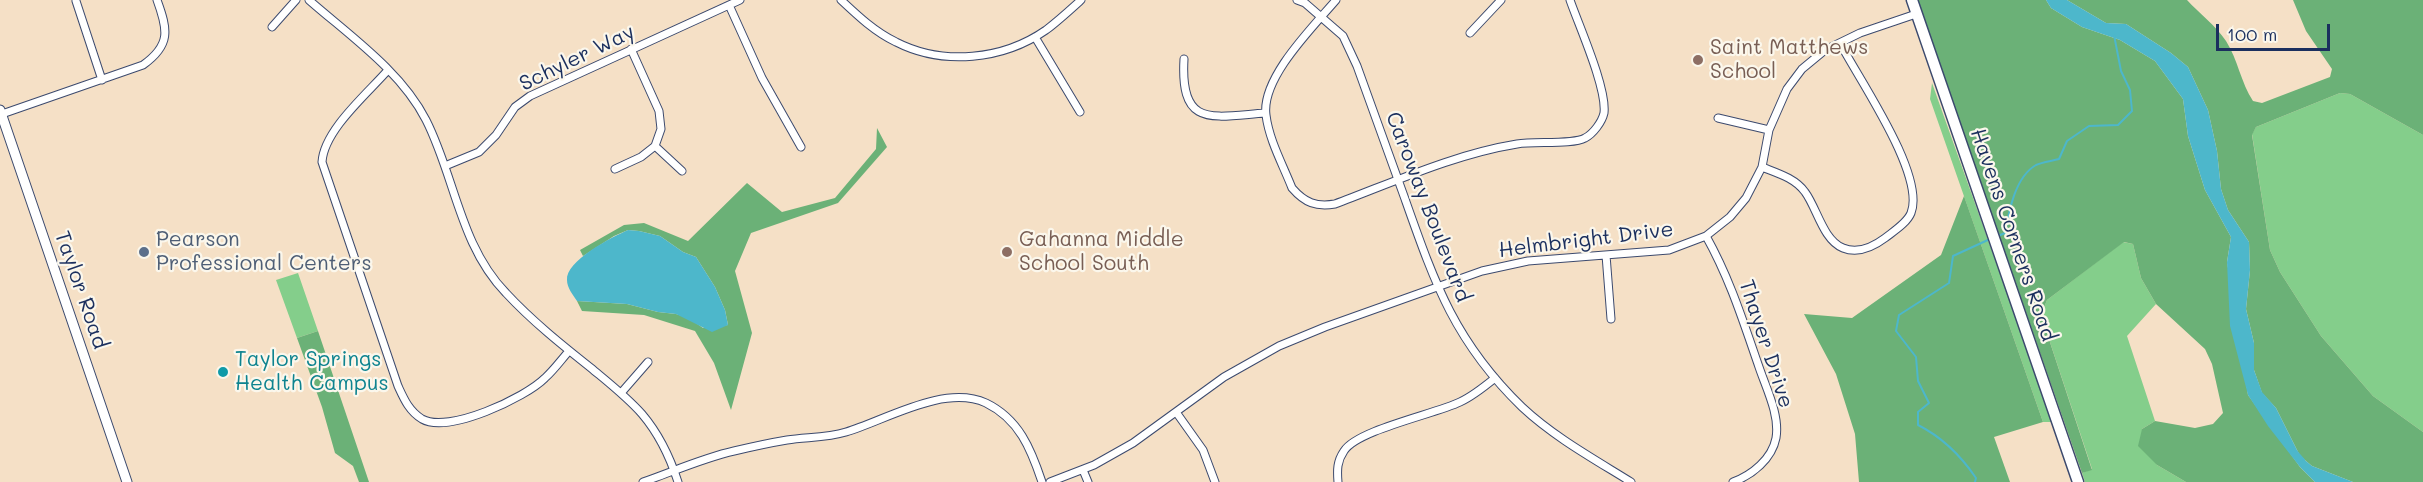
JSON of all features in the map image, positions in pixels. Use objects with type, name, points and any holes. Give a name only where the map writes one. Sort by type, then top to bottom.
[{"type":"main road","name":"Havens Corners Road","points":[[1912,0],[2078,482]]},
{"type":"main road","name":"Taylor Road","points":[[1,112],[127,482]]},
{"type":"street","points":[[1,112],[102,80],[143,65],[158,55],[165,39],[165,22],[157,0]]},
{"type":"street","points":[[272,27],[296,0]]},
{"type":"street","points":[[309,0],[388,70],[409,93],[425,119],[445,166],[467,231],[486,267],[504,292],[569,351],[621,393],[642,414],[656,433],[678,482]]},
{"type":"street","name":"Schyler Way","points":[[445,166],[479,152],[496,135],[515,107],[530,96],[740,0]]},
{"type":"street","points":[[841,0],[872,28],[896,43],[920,52],[968,58],[1012,49],[1047,30],[1081,0]]},
{"type":"street","name":"Caroway Boulevard","points":[[1297,0],[1305,3],[1343,36],[1357,66],[1437,287],[1465,340],[1495,378],[1532,415],[1631,482]]},
{"type":"street","points":[[1336,0],[1277,71],[1268,91],[1265,113],[1292,189],[1300,198],[1311,204],[1323,206],[1335,204],[1463,157],[1517,144],[1573,141],[1585,138],[1594,131],[1604,115],[1602,93],[1570,0]]},
{"type":"street","points":[[1470,33],[1501,0]]},
{"type":"street","points":[[75,1],[102,80]]},
{"type":"street","points":[[729,5],[766,87],[801,147]]},
{"type":"street","name":"Helmbright Drive","points":[[1050,482],[1083,470],[1133,443],[1224,377],[1279,346],[1482,271],[1528,261],[1669,250],[1706,236],[1730,217],[1746,198],[1762,167],[1770,130],[1787,89],[1802,69],[1824,50],[1917,14]]},
{"type":"street","points":[[1035,37],[1080,112]]},
{"type":"street","points":[[1762,167],[1785,176],[1804,190],[1830,238],[1840,247],[1859,250],[1875,246],[1899,228],[1911,214],[1914,202],[1913,189],[1888,124],[1840,43]]},
{"type":"street","points":[[615,169],[641,157],[655,146],[661,129],[659,111],[631,49]]},
{"type":"street","points":[[1184,58],[1184,90],[1189,101],[1198,111],[1211,117],[1265,113]]},
{"type":"street","points":[[388,70],[332,133],[323,150],[322,162],[398,386],[408,408],[428,421],[446,423],[516,400],[544,379],[569,351]]},
{"type":"street","points":[[1718,118],[1770,130]]},
{"type":"street","points":[[655,146],[682,171]]},
{"type":"street","name":"Thayer Drive","points":[[1706,236],[1736,296],[1774,411],[1776,438],[1764,463],[1742,479],[1733,482]]},
{"type":"street","points":[[1606,255],[1611,320]]},
{"type":"street","points":[[621,393],[648,362]]},
{"type":"street","points":[[1338,482],[1336,467],[1344,449],[1361,438],[1460,402],[1495,378]]},
{"type":"street","points":[[643,482],[730,452],[844,432],[932,401],[958,397],[984,402],[1011,420],[1029,446],[1042,482]]},
{"type":"street","points":[[1176,412],[1203,450],[1215,482]]},
{"type":"street","points":[[1083,470],[1088,482]]},
{"type":"green space","points":[[1917,0],[2046,0],[2051,8],[2082,27],[2120,40],[2155,61],[2183,99],[2188,136],[2205,190],[2231,237],[2227,262],[2248,395],[2300,467],[2315,482],[2186,482],[2157,465],[2138,446],[2142,429],[2155,421],[2195,428],[2213,424],[2223,413],[2212,364],[2205,349],[2156,304],[2141,278],[2133,244],[2124,242],[2047,300],[2041,315],[2092,470],[2082,473]]},
{"type":"green space","points":[[2067,0],[2187,0],[2222,35],[2234,56],[2253,101],[2262,103],[2330,77],[2332,69],[2306,31],[2293,0],[2423,0],[2423,135],[2350,94],[2340,93],[2256,127],[2252,135],[2270,250],[2280,272],[2321,336],[2373,396],[2423,432],[2423,482],[2353,482],[2312,466],[2300,456],[2276,408],[2262,393],[2254,370],[2254,343],[2246,309],[2250,270],[2249,242],[2228,210],[2221,189],[2217,151],[2208,110],[2188,67],[2171,53],[2126,24],[2106,23]]},
{"type":"green space","points":[[1932,83],[2053,422],[2043,422],[1930,99]]},
{"type":"green space","points":[[2340,93],[2350,94],[2423,135],[2423,432],[2373,396],[2321,336],[2280,272],[2270,250],[2252,134],[2256,127]]},
{"type":"green space","points":[[877,128],[887,147],[838,203],[751,233],[735,271],[752,333],[731,410],[714,363],[695,331],[644,315],[582,311],[577,301],[627,304],[689,318],[703,328],[728,325],[725,310],[715,287],[696,257],[683,252],[660,236],[628,230],[614,236],[583,256],[580,250],[624,225],[644,223],[688,241],[747,183],[782,212],[835,198],[876,149]]},
{"type":"green space","points":[[1964,196],[2043,422],[1994,437],[2010,482],[1859,482],[1855,434],[1836,374],[1804,314],[1852,318],[1941,255]]},
{"type":"green space","points":[[2123,242],[2133,244],[2141,278],[2156,304],[2127,336],[2155,421],[2142,429],[2157,465],[2186,482],[2085,482],[2082,473],[2092,469],[2041,315],[2047,300]]},
{"type":"green space","points":[[298,273],[318,331],[297,338],[276,280]]},
{"type":"green space","points":[[318,331],[369,482],[359,482],[353,466],[335,453],[322,407],[297,338]]},
{"type":"water","points":[[2046,0],[2067,0],[2106,23],[2126,24],[2171,53],[2188,67],[2208,110],[2217,151],[2221,189],[2228,210],[2249,242],[2250,270],[2246,309],[2254,343],[2254,370],[2262,392],[2276,408],[2300,456],[2312,466],[2353,482],[2315,482],[2300,467],[2268,426],[2248,395],[2230,326],[2227,262],[2231,237],[2205,190],[2188,136],[2183,99],[2155,61],[2120,40],[2082,27],[2051,8]]},
{"type":"water","points":[[628,230],[660,236],[683,252],[696,257],[715,287],[725,310],[728,325],[712,332],[676,314],[627,304],[577,301],[567,283],[568,273],[573,265],[591,250]]},
{"type":"waterway","points":[[1998,236],[2005,233],[2014,195],[2029,170],[2038,164],[2059,159],[2067,141],[2089,126],[2118,125],[2132,111],[2130,90],[2121,71],[2114,35]]},
{"type":"waterway","points":[[1975,482],[1976,478],[1964,462],[1943,441],[1918,425],[1918,412],[1929,403],[1918,381],[1916,357],[1896,331],[1899,315],[1949,283],[1953,256],[1990,239]]},
{"type":"waterway","points":[[2296,451],[2304,460]]},
{"type":"place","name":"Saint Matthews School","points":[[1698,60]]},
{"type":"place","name":"Pearson Professional Centers","points":[[144,252]]},
{"type":"place","name":"Gahanna Middle School South","points":[[1007,252]]},
{"type":"place","name":"Taylor Springs Health Campus","points":[[223,372]]}]
